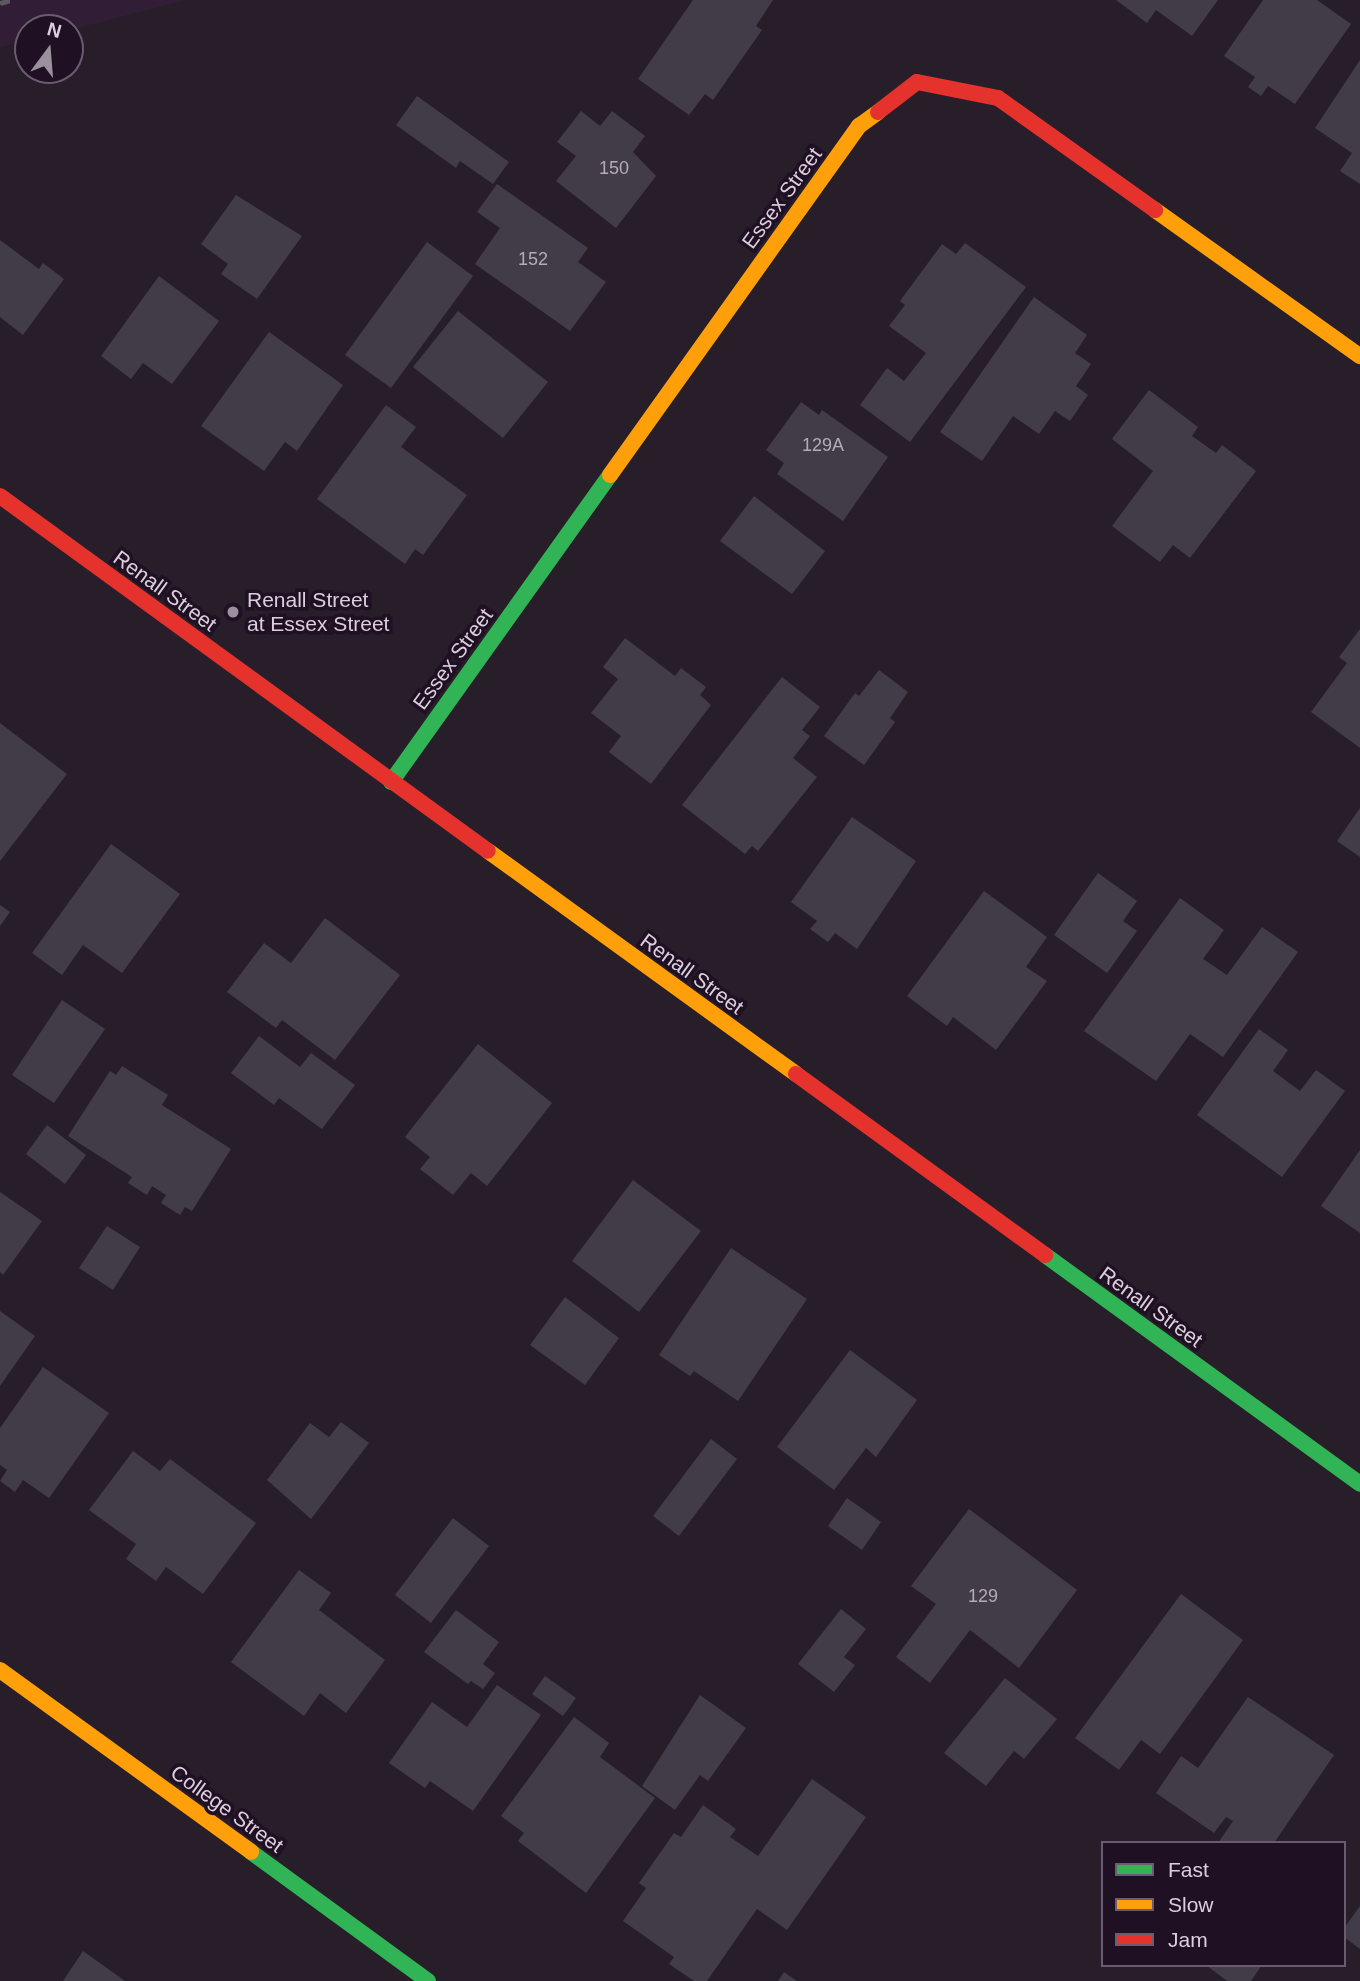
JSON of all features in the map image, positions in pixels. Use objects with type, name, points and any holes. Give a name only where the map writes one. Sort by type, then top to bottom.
[{"type":"street","name":"Essex Street","points":[[391,782],[859,126],[917,82],[998,98],[1360,356]]},
{"type":"street","name":"Renall Street","points":[[0,496],[1360,1484]]},
{"type":"street","name":"College Street","points":[[0,1671],[428,1981]]},
{"type":"shaded area","points":[[0,0],[186,0],[84,26],[84,14],[14,14],[14,44],[0,47]]},
{"type":"building","points":[[693,0],[773,0],[756,26],[762,30],[713,100],[705,94],[689,115],[638,79]]},
{"type":"building","points":[[1116,0],[1218,0],[1192,36],[1156,10],[1147,23]]},
{"type":"building","points":[[1263,0],[1317,0],[1351,24],[1295,104],[1268,86],[1261,96],[1248,87],[1255,77],[1224,56]]},
{"type":"building","points":[[1360,60],[1360,184],[1340,171],[1352,153],[1315,128]]},
{"type":"building","points":[[417,96],[509,162],[493,184],[460,161],[456,168],[396,125]]},
{"type":"building","points":[[581,111],[600,126],[612,111],[645,136],[633,152],[656,176],[616,228],[556,181],[576,156],[557,142]]},
{"type":"building","points":[[497,184],[588,248],[578,262],[606,282],[570,331],[475,264],[500,228],[477,212]]},
{"type":"building","points":[[236,195],[302,236],[257,299],[221,274],[228,264],[201,244]]},
{"type":"building","points":[[0,240],[39,269],[43,263],[64,279],[23,335],[0,317]]},
{"type":"building","points":[[427,242],[473,276],[391,388],[345,355]]},
{"type":"building","points":[[965,243],[1026,287],[910,442],[860,405],[887,368],[904,381],[926,353],[889,326],[905,305],[900,301],[942,244],[956,254]]},
{"type":"building","points":[[159,276],[219,321],[172,384],[143,363],[131,379],[101,356]]},
{"type":"building","points":[[1034,297],[1087,335],[1075,353],[1091,364],[1076,386],[1088,395],[1070,421],[1055,411],[1039,434],[1013,416],[982,461],[940,432]]},
{"type":"building","points":[[458,311],[548,382],[503,438],[413,367]]},
{"type":"building","points":[[269,332],[343,385],[297,451],[285,442],[264,471],[201,426]]},
{"type":"building","points":[[1149,390],[1198,427],[1192,436],[1216,453],[1222,445],[1256,471],[1190,558],[1173,545],[1160,562],[1112,526],[1153,471],[1112,439]]},
{"type":"building","points":[[801,402],[819,415],[822,410],[888,457],[843,521],[777,474],[784,463],[766,450]]},
{"type":"building","points":[[386,405],[416,427],[401,447],[467,495],[423,555],[415,549],[405,564],[317,499]]},
{"type":"building","points":[[754,496],[825,551],[792,594],[720,541]]},
{"type":"building","points":[[1360,629],[1360,748],[1311,712],[1347,663],[1339,657]]},
{"type":"building","points":[[625,638],[675,676],[681,668],[706,687],[700,695],[711,705],[651,784],[609,752],[621,736],[591,713],[618,679],[603,667]]},
{"type":"building","points":[[879,670],[908,692],[890,718],[895,722],[864,765],[824,736],[855,693],[859,696]]},
{"type":"building","points":[[782,677],[820,707],[802,730],[810,736],[793,758],[817,777],[758,851],[752,846],[745,854],[682,805]]},
{"type":"building","points":[[0,723],[67,774],[0,861]]},
{"type":"building","points":[[1360,808],[1360,857],[1337,841]]},
{"type":"building","points":[[852,817],[916,861],[857,949],[835,933],[828,942],[810,929],[817,921],[791,902]]},
{"type":"building","points":[[111,844],[180,894],[122,973],[83,945],[62,975],[32,953]]},
{"type":"building","points":[[1098,873],[1137,901],[1123,921],[1137,931],[1107,973],[1054,935]]},
{"type":"building","points":[[984,891],[1047,937],[1026,967],[1047,981],[996,1050],[953,1017],[947,1026],[907,996]]},
{"type":"building","points":[[1180,898],[1224,930],[1203,959],[1227,975],[1262,927],[1298,952],[1223,1057],[1190,1034],[1156,1081],[1084,1031]]},
{"type":"building","points":[[0,905],[10,912],[0,926]]},
{"type":"building","points":[[325,918],[400,975],[335,1060],[282,1020],[276,1028],[227,992],[264,943],[291,963]]},
{"type":"building","points":[[62,1000],[105,1029],[54,1103],[12,1075]]},
{"type":"building","points":[[1259,1029],[1288,1050],[1273,1071],[1300,1091],[1316,1070],[1345,1091],[1282,1177],[1197,1115]]},
{"type":"building","points":[[259,1036],[300,1067],[311,1053],[355,1085],[322,1129],[279,1098],[274,1105],[231,1073]]},
{"type":"building","points":[[478,1044],[552,1103],[487,1186],[471,1173],[453,1195],[420,1169],[430,1157],[405,1137]]},
{"type":"building","points":[[122,1066],[168,1095],[162,1105],[231,1149],[192,1211],[185,1207],[180,1215],[161,1203],[166,1195],[152,1186],[147,1195],[128,1183],[132,1177],[68,1136],[110,1071],[116,1075]]},
{"type":"building","points":[[47,1125],[86,1155],[65,1184],[26,1154]]},
{"type":"building","points":[[1360,1150],[1360,1233],[1321,1206]]},
{"type":"building","points":[[633,1180],[701,1231],[639,1312],[572,1261]]},
{"type":"building","points":[[0,1192],[42,1221],[3,1275],[0,1272]]},
{"type":"building","points":[[107,1226],[140,1247],[113,1290],[79,1268]]},
{"type":"building","points":[[731,1248],[807,1299],[738,1401],[694,1371],[690,1376],[659,1355]]},
{"type":"building","points":[[565,1297],[619,1338],[585,1385],[530,1345]]},
{"type":"building","points":[[0,1311],[35,1336],[0,1386]]},
{"type":"building","points":[[850,1350],[917,1400],[876,1457],[866,1448],[834,1490],[777,1447]]},
{"type":"building","points":[[43,1367],[109,1413],[49,1498],[23,1480],[15,1492],[0,1481],[7,1470],[0,1465],[0,1428]]},
{"type":"building","points":[[341,1422],[369,1443],[311,1519],[267,1480],[310,1423],[329,1437]]},
{"type":"building","points":[[711,1439],[737,1459],[679,1536],[653,1516]]},
{"type":"building","points":[[133,1451],[160,1471],[170,1459],[256,1523],[203,1594],[166,1567],[156,1581],[126,1559],[136,1544],[89,1510]]},
{"type":"building","points":[[847,1498],[881,1522],[862,1550],[828,1526]]},
{"type":"building","points":[[969,1509],[1077,1590],[1019,1668],[970,1630],[930,1683],[896,1657],[936,1604],[911,1586]]},
{"type":"building","points":[[453,1518],[489,1546],[431,1623],[395,1595]]},
{"type":"building","points":[[299,1570],[331,1593],[319,1610],[385,1660],[346,1713],[320,1693],[304,1716],[231,1662]]},
{"type":"building","points":[[1181,1594],[1243,1640],[1160,1754],[1141,1740],[1119,1770],[1075,1738]]},
{"type":"building","points":[[841,1609],[866,1629],[844,1657],[855,1665],[834,1692],[798,1664]]},
{"type":"building","points":[[456,1610],[499,1642],[483,1664],[495,1673],[483,1689],[471,1681],[468,1684],[424,1652]]},
{"type":"building","points":[[545,1676],[576,1698],[563,1716],[532,1694]]},
{"type":"building","points":[[1005,1678],[1057,1719],[1024,1759],[1014,1751],[986,1786],[944,1753]]},
{"type":"building","points":[[497,1685],[541,1715],[473,1811],[430,1781],[425,1788],[389,1763],[432,1702],[467,1727]]},
{"type":"building","points":[[700,1695],[746,1728],[708,1781],[700,1775],[675,1810],[642,1786]]},
{"type":"building","points":[[1248,1697],[1334,1755],[1275,1841],[1219,1841],[1233,1821],[1226,1817],[1214,1833],[1156,1793],[1181,1756],[1198,1768]]},
{"type":"building","points":[[574,1717],[609,1743],[600,1757],[655,1798],[586,1893],[518,1841],[524,1833],[501,1816]]},
{"type":"building","points":[[812,1779],[866,1817],[787,1930],[757,1909],[707,1981],[694,1981],[669,1964],[674,1957],[623,1921],[646,1888],[639,1883],[674,1833],[681,1837],[703,1805],[736,1829],[730,1837],[758,1856]]},
{"type":"building","points":[[1360,1906],[1360,1949],[1346,1938],[1346,1925]]},
{"type":"building","points":[[83,1951],[125,1981],[63,1981]]},
{"type":"building","points":[[1209,1967],[1261,1967],[1251,1981],[1227,1981]]},
{"type":"building","points":[[784,1972],[797,1981],[778,1981]]},
{"type":"railway","points":[[0,3],[11,0]]},
{"type":"traffic: fast","points":[[391,782],[610,475]]},
{"type":"traffic: fast","points":[[1045,1255],[1360,1484]]},
{"type":"traffic: fast","points":[[251,1852],[428,1981]]},
{"type":"traffic: slow","points":[[610,475],[859,126],[878,112]]},
{"type":"traffic: slow","points":[[1155,210],[1360,356]]},
{"type":"traffic: slow","points":[[488,851],[796,1074]]},
{"type":"traffic: slow","points":[[0,1670],[251,1852]]},
{"type":"traffic: jam","points":[[878,112],[917,82],[998,98],[1155,210]]},
{"type":"traffic: jam","points":[[0,496],[488,851]]},
{"type":"traffic: jam","points":[[796,1074],[1045,1255]]},
{"type":"place","name":"Renall Street at Essex Street","points":[[233,612]]}]
